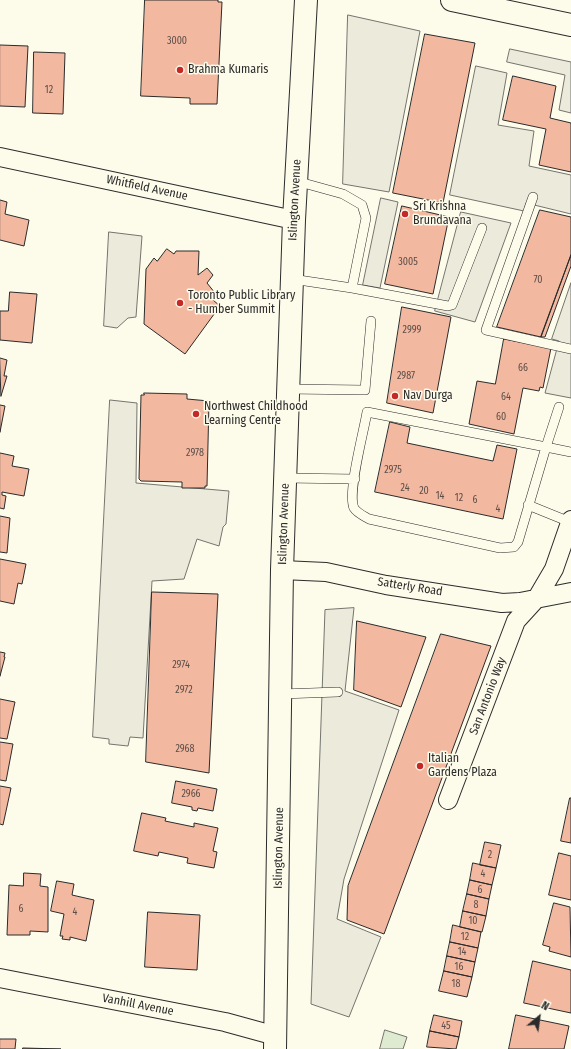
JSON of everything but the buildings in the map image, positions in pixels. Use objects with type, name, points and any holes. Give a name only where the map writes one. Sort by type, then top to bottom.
[{"type":"main road","name":"Islington Avenue","points":[[275,1042],[282,570],[294,220],[306,0]]},
{"type":"main road","points":[[452,0],[571,25]]},
{"type":"street","name":"Whitfield Avenue","points":[[0,157],[294,220]]},
{"type":"street","name":"San Antonio Way","points":[[448,800],[516,621],[537,598],[554,569],[571,521]]},
{"type":"street","name":"Satterly Road","points":[[282,570],[326,572],[386,585],[502,602],[520,602],[571,592]]},
{"type":"street","name":"Vanhill Avenue","points":[[0,978],[225,1022],[275,1042]]},
{"type":"lane","points":[[296,181],[343,194],[362,205],[366,218],[352,288]]},
{"type":"lane","points":[[533,197],[486,330],[571,349]]},
{"type":"lane","points":[[292,279],[352,288],[448,306],[452,305],[482,228]]},
{"type":"lane","points":[[288,389],[365,390],[371,321]]},
{"type":"lane","points":[[560,407],[546,447],[518,542],[514,547],[500,548],[369,519],[354,508],[352,500],[367,412],[546,447],[571,452]]},
{"type":"lane","points":[[285,478],[355,479]]},
{"type":"lane","points":[[528,505],[571,521]]},
{"type":"lane","points":[[281,694],[338,692]]},
{"type":"green space","points":[[385,1030],[407,1037],[403,1049],[380,1049]]},
{"type":"shaded area","points":[[348,15],[420,31],[389,192],[343,184]]},
{"type":"shaded area","points":[[510,49],[571,62],[571,113],[559,110],[565,75],[507,62]]},
{"type":"shaded area","points":[[476,66],[507,73],[498,125],[534,131],[529,166],[571,175],[571,214],[526,203],[524,211],[450,195]]},
{"type":"shaded area","points":[[381,198],[398,202],[380,288],[363,285]]},
{"type":"shaded area","points":[[461,212],[511,223],[475,322],[435,311]]},
{"type":"shaded area","points":[[109,232],[142,236],[136,317],[128,318],[117,328],[104,326]]},
{"type":"shaded area","points":[[571,283],[571,398],[545,393],[559,341],[552,339]]},
{"type":"shaded area","points":[[110,400],[137,403],[136,483],[229,491],[226,524],[223,527],[219,546],[197,539],[184,579],[152,581],[143,738],[130,737],[128,746],[109,744],[109,739],[93,737]]},
{"type":"shaded area","points":[[354,608],[345,691],[399,710],[344,879],[337,919],[381,937],[349,1017],[311,1004],[325,610]]},
{"type":"place","name":"Brahma Kumaris","points":[[180,70]]},
{"type":"place","name":"Sri Krishna Brundavana","points":[[405,214]]},
{"type":"place","name":"Toronto Public Library - Humber Summit","points":[[180,303]]},
{"type":"place","name":"Nav Durga","points":[[395,396]]},
{"type":"place","name":"Northwest Childhood Learning Centre","points":[[196,414]]},
{"type":"place","name":"Italian Gardens Plaza","points":[[420,766]]}]
